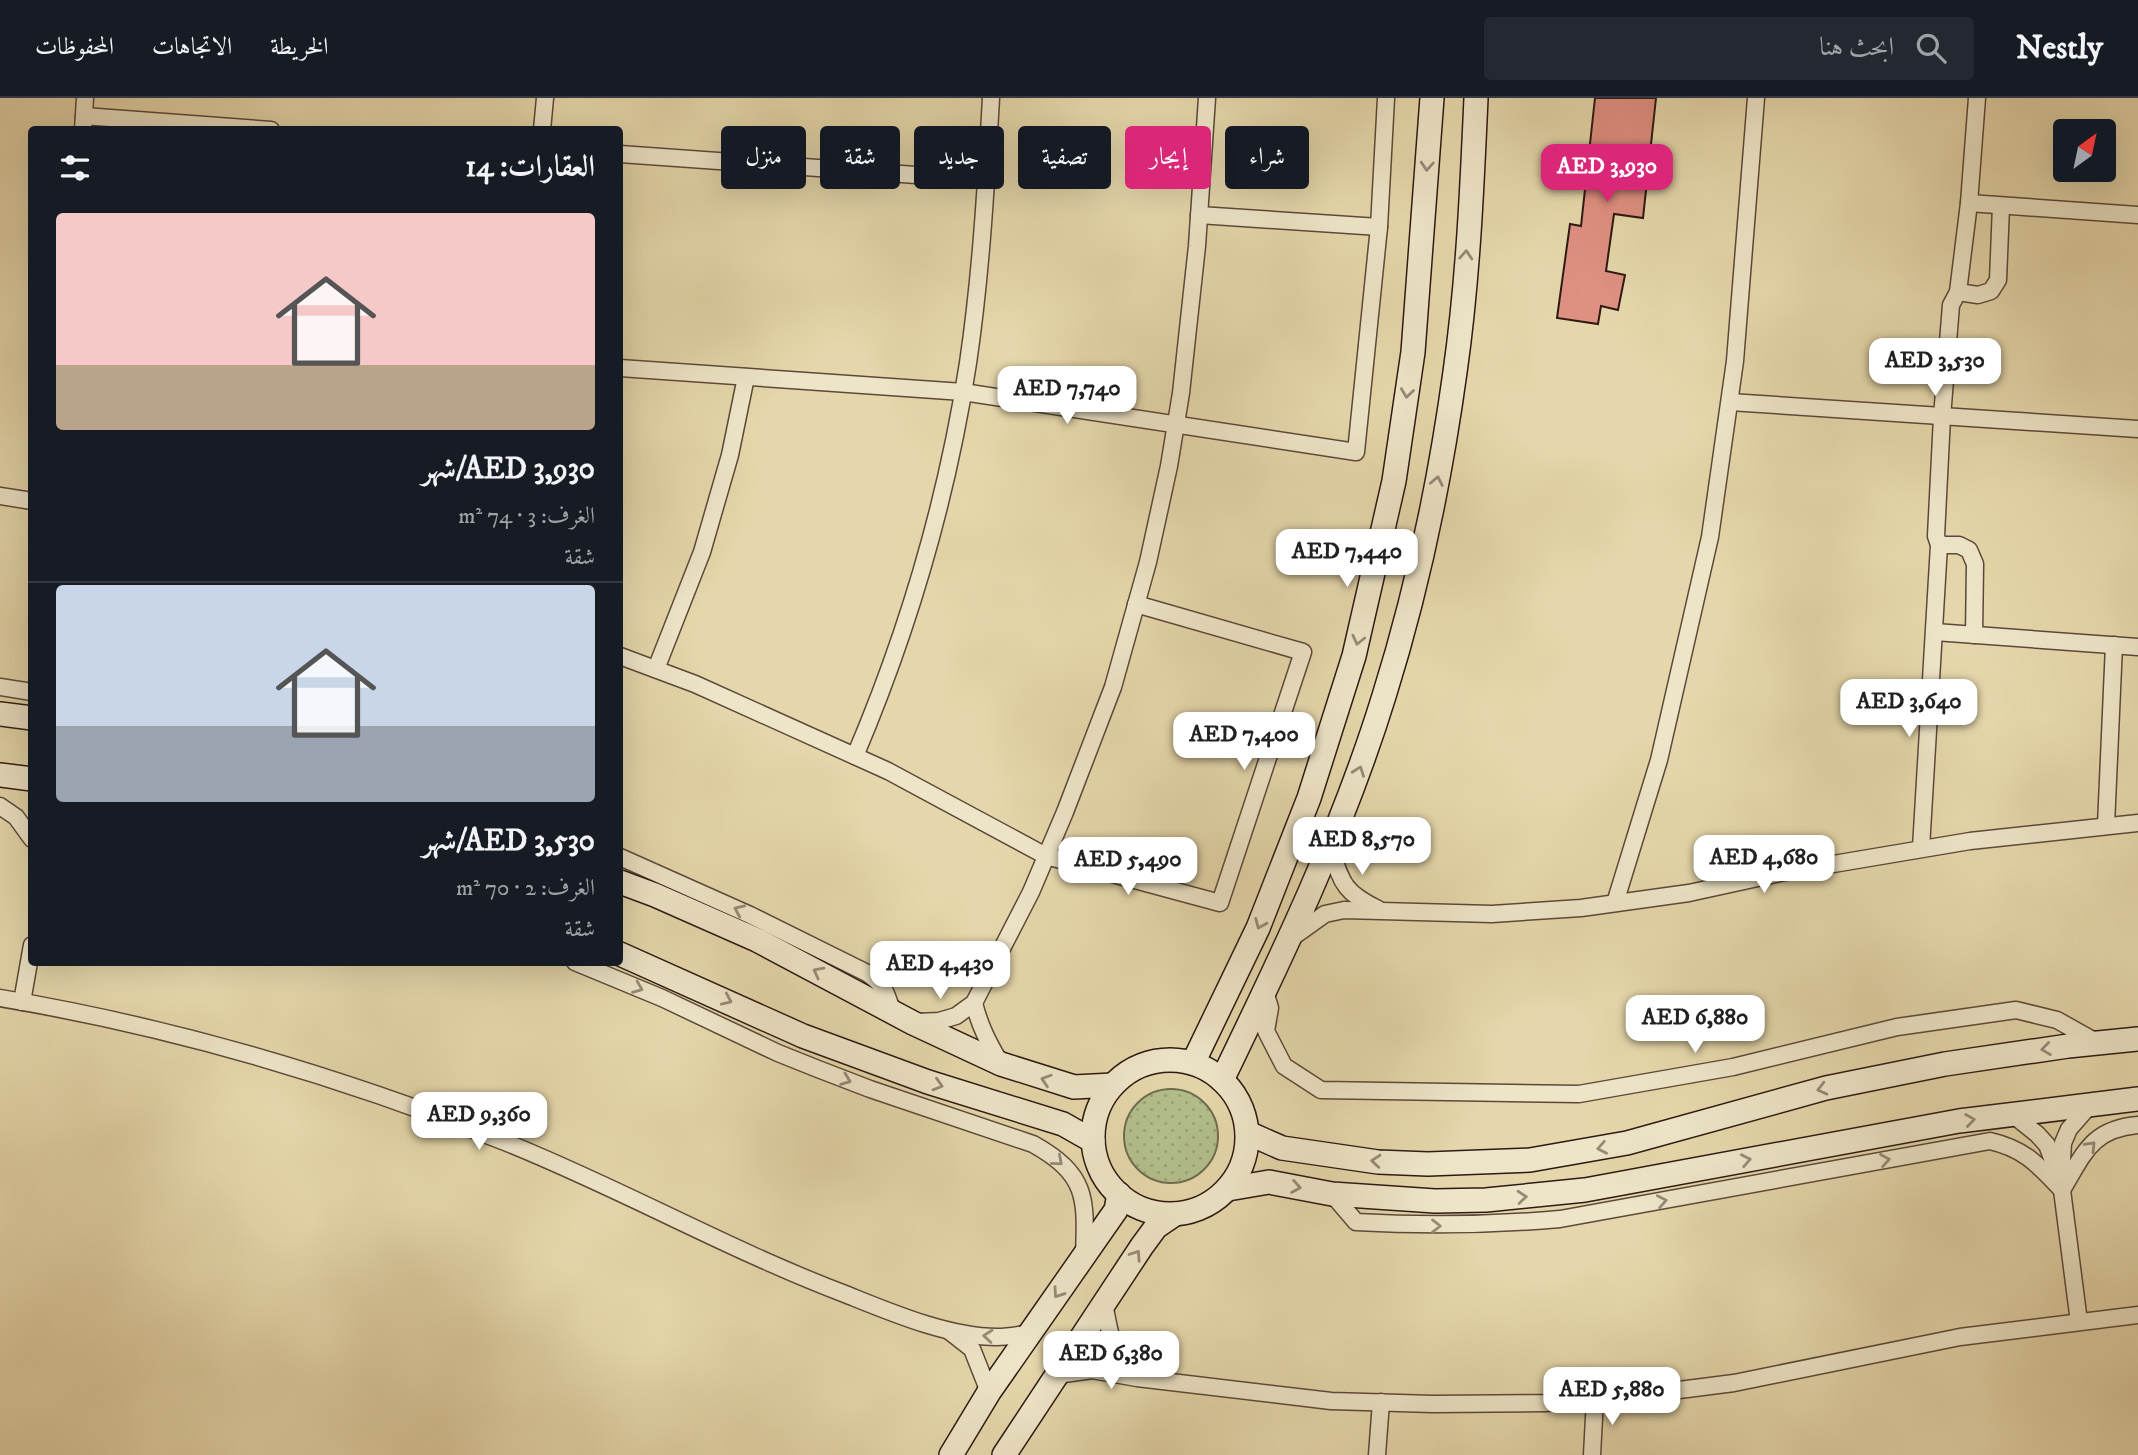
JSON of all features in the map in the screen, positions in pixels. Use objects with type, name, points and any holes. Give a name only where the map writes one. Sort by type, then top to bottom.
[{"type":"main road","points":[[1193,1063],[1258,928],[1309,797],[1354,656],[1394,481],[1411,365],[1432,98]]},
{"type":"main road","points":[[1222,1080],[1330,847],[1361,765],[1404,627],[1443,448],[1456,369],[1476,98]]},
{"type":"main road","points":[[0,714],[28,718]]},
{"type":"main road","points":[[623,883],[757,940],[914,1023],[1001,1063],[1074,1087],[1113,1085]]},
{"type":"main road","points":[[623,955],[803,1037],[928,1082],[1063,1124],[1093,1141]]},
{"type":"main road","points":[[1248,1133],[1282,1148],[1378,1162],[1429,1164],[1530,1160],[1628,1143],[1826,1088],[1945,1064],[2119,1041]]},
{"type":"main road","points":[[1004,1455],[1156,1227],[1175,1214],[1204,1207],[1228,1189],[1244,1163],[1248,1133],[1240,1104],[1222,1080],[1210,1070],[1193,1063],[1166,1059],[1137,1067],[1113,1085],[1097,1111],[1093,1141],[1100,1170],[1119,1194],[1145,1210],[1175,1214]]},
{"type":"main road","points":[[1228,1189],[1269,1182],[1332,1194],[1435,1201],[1486,1200],[1584,1190],[1780,1153],[2012,1114],[2138,1099]]},
{"type":"main road","points":[[951,1455],[989,1392],[1116,1210],[1119,1194]]},
{"type":"street","points":[[85,98],[83,123],[164,126]]},
{"type":"street","points":[[542,126],[545,98]]},
{"type":"street","points":[[989,126],[991,98]]},
{"type":"street","points":[[914,1023],[939,1021],[956,1016],[974,1003],[1031,892],[1113,687],[1159,513],[1176,424],[1190,318],[1207,98]]},
{"type":"street","points":[[623,368],[963,392],[1356,452],[1379,227],[1386,98]]},
{"type":"street","points":[[1615,903],[1659,760],[1710,537],[1735,361],[1756,98]]},
{"type":"street","points":[[1921,848],[1939,545],[1937,536],[1942,416],[1951,305],[1958,292],[1969,203],[1977,98]]},
{"type":"street","points":[[623,154],[914,175]]},
{"type":"street","points":[[855,756],[908,620],[940,509],[963,392],[976,294],[985,189]]},
{"type":"street","points":[[1969,203],[2138,215]]},
{"type":"street","points":[[1958,292],[1978,295],[1991,291],[1998,280],[2001,206]]},
{"type":"street","points":[[1199,215],[1379,227]]},
{"type":"street","points":[[656,669],[702,552],[730,455],[746,377]]},
{"type":"street","points":[[1730,402],[2138,429]]},
{"type":"street","points":[[0,496],[28,500]]},
{"type":"street","points":[[1939,545],[1959,545],[1969,550],[1975,564],[1974,635]]},
{"type":"street","points":[[623,657],[757,710],[888,771],[1046,856],[1220,903],[1303,652],[1136,604]]},
{"type":"street","points":[[1934,632],[2138,647]]},
{"type":"street","points":[[2106,825],[2114,645]]},
{"type":"street","points":[[0,687],[28,691]]},
{"type":"street","points":[[0,806],[16,817],[28,834]]},
{"type":"street","points":[[1289,940],[1325,914],[1344,910],[1492,914],[1581,908],[1689,893],[1780,873],[1921,848],[2138,823]]},
{"type":"street","points":[[1330,847],[1342,878],[1354,897],[1387,913]]},
{"type":"street","points":[[623,858],[750,915],[867,973],[881,982],[892,1011]]},
{"type":"street","points":[[22,1002],[28,966]]},
{"type":"street","points":[[585,966],[662,998],[797,1061],[870,1090],[1032,1144],[1050,1154],[1064,1165],[1077,1182],[1085,1204],[1084,1256]]},
{"type":"street","points":[[1265,991],[1270,1008],[1266,1031],[1284,1066],[1321,1090],[1579,1094],[1733,1067],[1897,1027],[2016,1010],[2057,1020],[2119,1041],[2138,1024]]},
{"type":"street","points":[[0,998],[71,1010],[222,1046],[352,1085],[507,1143],[803,1278],[871,1304],[947,1329],[998,1337],[1030,1334]]},
{"type":"street","points":[[974,1003],[979,1024],[1001,1063]]},
{"type":"street","points":[[2079,1322],[2061,1185],[2063,1143],[2069,1129],[2091,1104]]},
{"type":"street","points":[[2012,1114],[2038,1134],[2047,1146],[2061,1185]]},
{"type":"street","points":[[2061,1185],[2094,1141],[2111,1129],[2138,1125]]},
{"type":"street","points":[[1332,1194],[1356,1222],[1428,1226],[1491,1225],[1560,1219],[1990,1142],[2023,1152],[2061,1185]]},
{"type":"street","points":[[1104,1303],[1114,1347],[1113,1372]]},
{"type":"street","points":[[1057,1375],[1092,1370],[1136,1378],[1331,1401],[1545,1403],[1734,1383],[1960,1337],[2138,1315]]},
{"type":"street","points":[[947,1329],[972,1349],[989,1392]]},
{"type":"street","points":[[1114,1347],[1122,1359],[1139,1371],[1164,1381]]},
{"type":"street","points":[[1592,1455],[1595,1399]]},
{"type":"street","points":[[1377,1455],[1381,1402]]},
{"type":"green space","points":[[1171,1089],[1189,1093],[1204,1103],[1214,1118],[1218,1136],[1214,1154],[1204,1169],[1189,1179],[1171,1183],[1153,1179],[1138,1169],[1128,1154],[1124,1136],[1128,1118],[1138,1103],[1153,1093]]},
{"type":"building","points":[[1595,98],[1656,98],[1643,218],[1614,214],[1606,271],[1625,275],[1618,310],[1601,306],[1598,324],[1557,318],[1570,224],[1581,226]]}]
